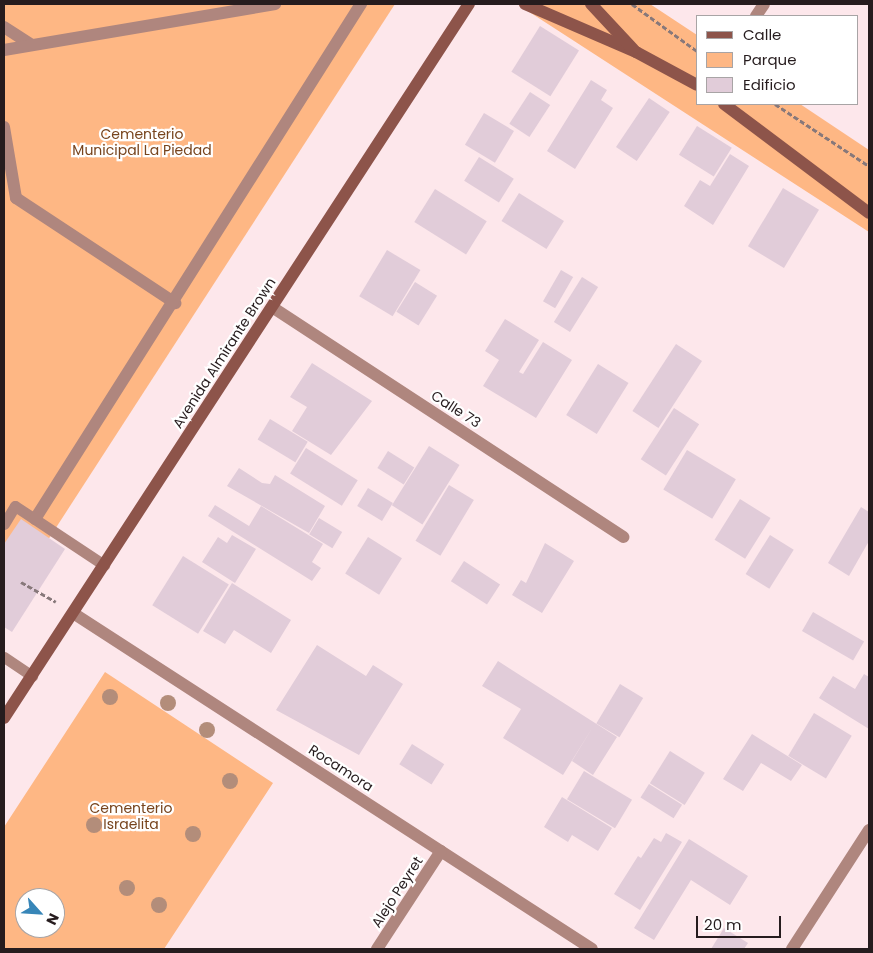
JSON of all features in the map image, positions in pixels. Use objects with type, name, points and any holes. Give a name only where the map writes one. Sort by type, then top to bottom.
[{"type":"main road","name":"Avenida Almirante Brown","points":[[4,718],[469,4]]},
{"type":"main road","points":[[525,4],[636,52],[696,85]]},
{"type":"main road","points":[[591,4],[636,52]]},
{"type":"main road","points":[[725,105],[869,213]]},
{"type":"street","points":[[4,50],[30,44],[275,4]]},
{"type":"street","points":[[35,519],[175,303],[361,4]]},
{"type":"street","points":[[757,15],[764,4]]},
{"type":"street","points":[[4,27],[30,44]]},
{"type":"street","points":[[4,127],[16,198],[175,303]]},
{"type":"street","name":"Calle 73","points":[[272,307],[624,537]]},
{"type":"street","name":"Rocamora","points":[[73,613],[592,949]]},
{"type":"street","points":[[792,949],[869,830]]},
{"type":"street","name":"Alejo Peyret","points":[[377,949],[441,851]]},
{"type":"lane","points":[[4,524],[15,506],[104,565]]},
{"type":"lane","points":[[4,657],[32,676]]},
{"type":"path","points":[[632,4],[696,50]]},
{"type":"path","points":[[777,105],[869,166]]},
{"type":"path","points":[[21,582],[38,591]]},
{"type":"green space","name":"Cementerio Municipal La Piedad","points":[[4,4],[395,4],[4,608]]},
{"type":"green space","points":[[517,4],[650,4],[696,34],[696,105],[802,105],[869,150],[869,232]]},
{"type":"green space","name":"Cementerio Israelita","points":[[105,672],[273,783],[164,949],[4,949],[4,827]]},
{"type":"building","points":[[540,26],[579,50],[550,96],[511,72]]},
{"type":"building","points":[[591,80],[607,90],[601,100],[613,108],[575,169],[547,151]]},
{"type":"building","points":[[530,92],[550,105],[529,137],[509,124]]},
{"type":"building","points":[[649,98],[670,112],[637,161],[616,147]]},
{"type":"building","points":[[484,113],[514,131],[495,163],[465,145]]},
{"type":"building","points":[[697,126],[732,148],[714,177],[679,155]]},
{"type":"building","points":[[730,154],[749,166],[713,225],[684,206],[700,180],[710,186]]},
{"type":"building","points":[[479,157],[514,179],[499,202],[464,181]]},
{"type":"building","points":[[783,188],[819,210],[784,268],[748,246]]},
{"type":"building","points":[[435,189],[487,221],[466,254],[414,222]]},
{"type":"building","points":[[519,193],[564,221],[546,249],[502,221]]},
{"type":"building","points":[[387,250],[420,270],[393,316],[359,296]]},
{"type":"building","points":[[561,270],[573,277],[555,308],[543,301]]},
{"type":"building","points":[[582,277],[598,287],[570,332],[554,322]]},
{"type":"building","points":[[415,282],[437,296],[419,325],[396,312]]},
{"type":"building","points":[[505,319],[539,340],[519,372],[523,374],[543,342],[572,360],[536,418],[483,386],[499,360],[485,351]]},
{"type":"building","points":[[676,344],[702,361],[658,428],[632,411]]},
{"type":"building","points":[[312,363],[372,401],[331,455],[292,431],[307,407],[290,397]]},
{"type":"building","points":[[598,364],[629,383],[597,434],[566,415]]},
{"type":"building","points":[[674,408],[699,424],[666,475],[641,459]]},
{"type":"building","points":[[270,419],[308,442],[295,462],[258,440]]},
{"type":"building","points":[[429,446],[460,465],[422,524],[392,505]]},
{"type":"building","points":[[306,448],[358,480],[342,506],[290,473]]},
{"type":"building","points":[[687,450],[736,479],[712,519],[663,489]]},
{"type":"building","points":[[388,451],[414,467],[404,484],[377,468]]},
{"type":"building","points":[[239,468],[262,483],[270,484],[275,475],[325,506],[309,533],[227,486]]},
{"type":"building","points":[[449,485],[474,500],[440,556],[416,541]]},
{"type":"building","points":[[368,488],[393,503],[382,521],[357,506]]},
{"type":"building","points":[[740,499],[771,518],[745,559],[715,540]]},
{"type":"building","points":[[215,505],[249,526],[261,506],[323,544],[312,562],[321,568],[312,581],[208,516]]},
{"type":"building","points":[[861,507],[869,512],[869,541],[849,576],[828,563]]},
{"type":"building","points":[[319,518],[342,532],[332,548],[309,534]]},
{"type":"building","points":[[21,519],[65,549],[12,632],[4,627],[4,544]]},
{"type":"building","points":[[232,535],[256,549],[235,583],[202,562],[218,537],[227,543]]},
{"type":"building","points":[[770,535],[794,550],[769,589],[746,574]]},
{"type":"building","points":[[368,537],[402,558],[379,595],[345,573]]},
{"type":"building","points":[[545,543],[574,561],[542,613],[512,595],[521,580],[526,583]]},
{"type":"building","points":[[183,556],[229,585],[198,634],[152,605]]},
{"type":"building","points":[[464,561],[500,584],[487,605],[451,581]]},
{"type":"building","points":[[232,583],[291,620],[271,653],[234,630],[225,644],[203,631]]},
{"type":"building","points":[[813,612],[864,642],[853,661],[802,631]]},
{"type":"building","points":[[317,645],[366,676],[373,665],[403,684],[359,755],[276,710]]},
{"type":"building","points":[[498,661],[617,737],[593,775],[572,761],[594,725],[563,775],[503,738],[521,709],[482,686]]},
{"type":"building","points":[[864,674],[869,677],[869,729],[819,698],[833,676],[855,689]]},
{"type":"building","points":[[620,684],[643,698],[619,737],[596,723]]},
{"type":"building","points":[[814,713],[852,736],[826,779],[788,756]]},
{"type":"building","points":[[752,734],[802,765],[791,781],[761,763],[743,791],[723,779]]},
{"type":"building","points":[[412,744],[444,764],[432,784],[399,764]]},
{"type":"building","points":[[670,751],[705,773],[685,805],[650,783]]},
{"type":"building","points":[[584,771],[632,800],[615,828],[567,799]]},
{"type":"building","points":[[649,784],[682,805],[674,818],[641,798]]},
{"type":"building","points":[[562,797],[612,828],[598,851],[572,835],[568,842],[544,827]]},
{"type":"building","points":[[666,833],[682,842],[640,910],[614,894],[638,856],[641,858],[654,838],[661,842]]},
{"type":"building","points":[[689,839],[748,876],[730,905],[691,880],[654,940],[634,928]]},
{"type":"building","points":[[724,928],[748,943],[744,949],[711,949]]}]
